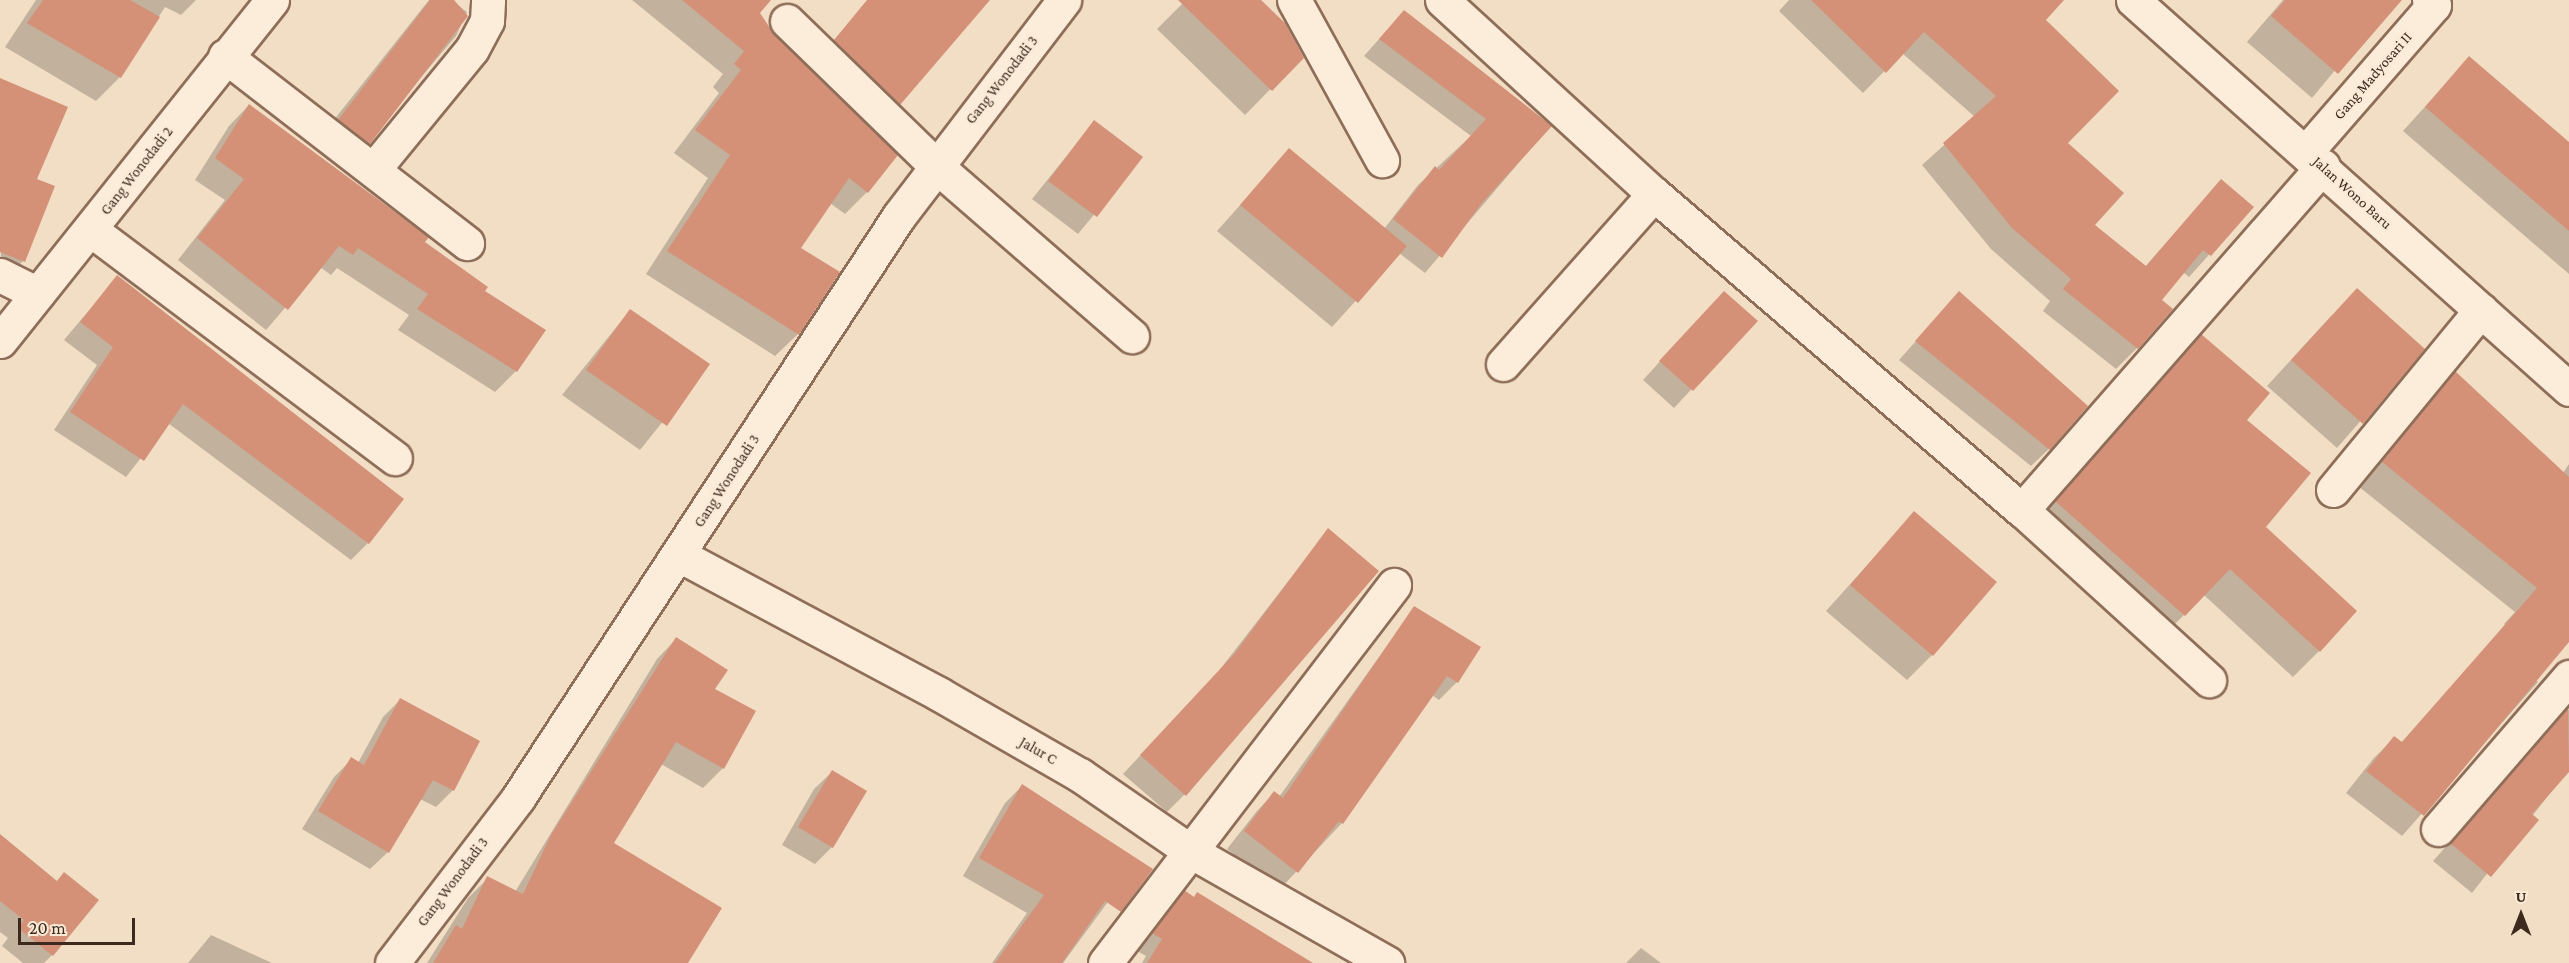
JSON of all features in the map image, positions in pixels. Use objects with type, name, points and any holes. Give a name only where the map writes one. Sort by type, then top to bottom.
[{"type":"street","name":"Gang Wonodadi 2","points":[[0,341],[91,230],[225,56],[272,0]]},
{"type":"street","points":[[373,170],[472,49],[487,21],[488,0]]},
{"type":"street","name":"Gang Wonodadi 3","points":[[394,962],[518,798],[935,165],[1064,0]]},
{"type":"street","points":[[1294,0],[1382,160]]},
{"type":"street","points":[[1442,0],[1654,194],[2022,510],[2209,680]]},
{"type":"street","name":"Jalan Wono Baru","points":[[2133,0],[2315,159],[2569,389]]},
{"type":"street","name":"Gang Madyosari II","points":[[2315,159],[2434,4],[2429,0]]},
{"type":"street","points":[[787,21],[935,165],[1132,336]]},
{"type":"street","points":[[225,56],[466,243]]},
{"type":"street","points":[[2022,510],[2315,159]]},
{"type":"street","points":[[1503,364],[1654,194]]},
{"type":"street","points":[[91,230],[395,458]]},
{"type":"street","points":[[0,275],[38,294]]},
{"type":"street","points":[[2333,490],[2481,310]]},
{"type":"street","name":"Jalur C","points":[[679,555],[1050,758],[1190,851],[1387,963]]},
{"type":"street","points":[[1105,963],[1394,585]]},
{"type":"street","points":[[2438,829],[2569,677]]},
{"type":"building","points":[[43,0],[130,0],[160,17],[121,78],[27,23]]},
{"type":"building","points":[[430,0],[454,0],[468,16],[370,144],[338,120]]},
{"type":"building","points":[[682,0],[771,0],[760,13],[774,34],[898,155],[868,193],[849,178],[801,248],[840,272],[799,335],[667,251],[730,155],[695,130],[741,70],[734,64],[744,51]]},
{"type":"building","points":[[867,0],[990,0],[900,105],[834,40]]},
{"type":"building","points":[[1178,0],[1261,0],[1285,23],[1304,58],[1272,91]]},
{"type":"building","points":[[1811,0],[2064,0],[2046,20],[2119,91],[2068,143],[2124,193],[2095,225],[2146,266],[2221,179],[2254,207],[2211,256],[2203,250],[2162,300],[2173,309],[2138,349],[2063,289],[2071,279],[2012,228],[1943,143],[1996,96],[1924,32],[1886,73]]},
{"type":"building","points":[[2285,0],[2402,0],[2338,74],[2271,16]]},
{"type":"building","points":[[1404,10],[1552,126],[1481,204],[1442,258],[1393,219],[1435,166],[1439,170],[1486,119],[1379,39]]},
{"type":"building","points":[[2469,56],[2569,142],[2569,231],[2425,107]]},
{"type":"building","points":[[0,78],[68,107],[37,179],[55,186],[25,262],[0,252]]},
{"type":"building","points":[[249,104],[429,237],[425,242],[488,287],[485,291],[546,330],[517,372],[417,309],[428,294],[358,248],[353,255],[339,246],[288,310],[197,238],[244,179],[215,158]]},
{"type":"building","points":[[1094,120],[1143,157],[1097,217],[1048,181]]},
{"type":"building","points":[[1289,148],[1407,246],[1358,303],[1240,205]]},
{"type":"building","points":[[117,275],[404,499],[369,544],[183,404],[144,461],[70,412],[113,347],[80,322]]},
{"type":"building","points":[[2357,288],[2425,349],[2363,424],[2291,360]]},
{"type":"building","points":[[1724,291],[1758,321],[1693,391],[1659,361]]},
{"type":"building","points":[[1959,291],[2088,406],[2050,450],[1915,341]]},
{"type":"building","points":[[630,309],[710,364],[667,426],[586,370]]},
{"type":"building","points":[[2201,334],[2270,393],[2247,420],[2311,473],[2266,527],[2357,611],[2320,652],[2230,569],[2185,616],[2055,501]]},
{"type":"building","points":[[2455,371],[2569,477],[2569,642],[2424,816],[2366,771],[2394,736],[2402,742],[2537,588],[2381,461]]},
{"type":"building","points":[[1914,511],[1997,582],[1933,656],[1850,585]]},
{"type":"building","points":[[1328,528],[1379,571],[1186,796],[1140,755],[1235,653]]},
{"type":"building","points":[[1414,606],[1481,647],[1458,683],[1447,676],[1343,824],[1339,821],[1298,873],[1244,831],[1274,791],[1283,798]]},
{"type":"building","points":[[676,637],[728,670],[715,689],[756,711],[724,769],[676,742],[614,843],[722,908],[688,963],[433,963],[456,925],[462,929],[487,876],[523,894],[551,835]]},
{"type":"building","points":[[400,698],[480,741],[454,791],[433,780],[389,853],[318,811],[351,757],[364,765]]},
{"type":"building","points":[[2568,706],[2569,772],[2532,814],[2539,820],[2491,877],[2450,843]]},
{"type":"building","points":[[832,770],[867,791],[833,848],[798,827]]},
{"type":"building","points":[[1022,784],[1153,869],[1121,912],[1105,901],[1062,963],[995,963],[1044,895],[979,858]]},
{"type":"building","points":[[0,834],[57,881],[64,872],[99,900],[53,956],[18,928],[24,920],[0,901]]},
{"type":"building","points":[[1184,890],[1194,897],[1197,892],[1313,963],[1147,963],[1162,939],[1152,933]]}]
